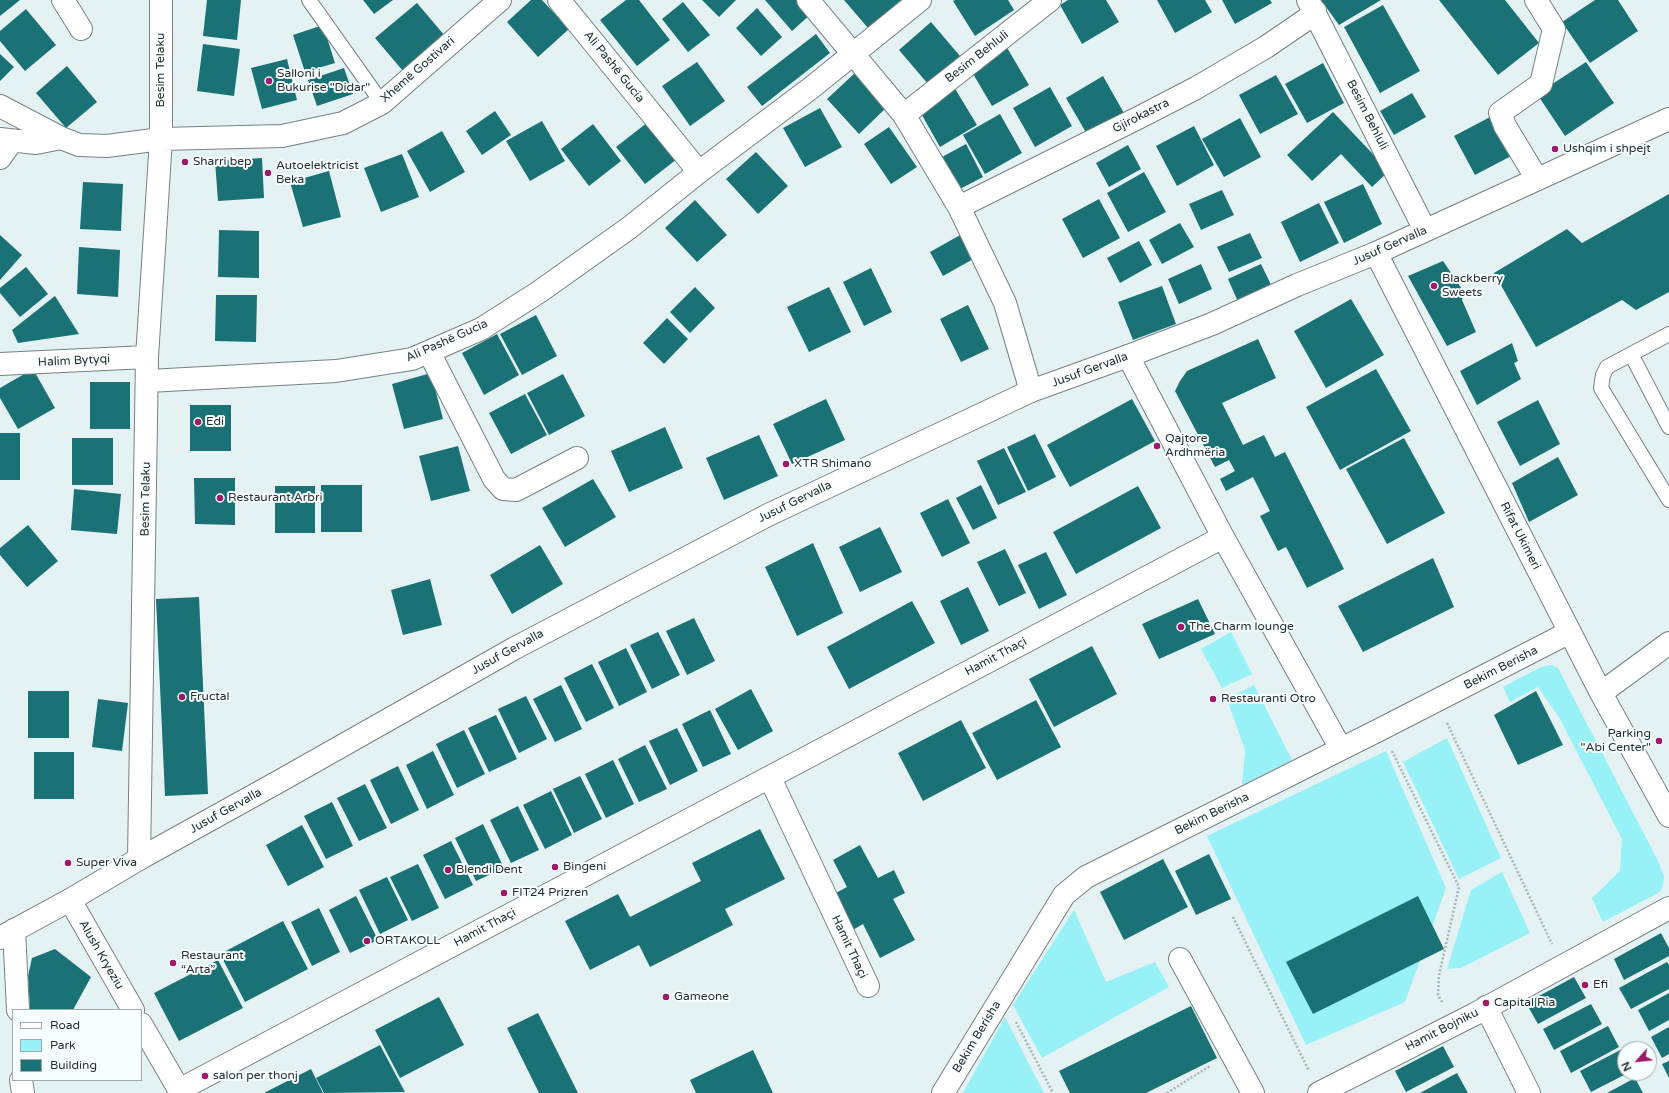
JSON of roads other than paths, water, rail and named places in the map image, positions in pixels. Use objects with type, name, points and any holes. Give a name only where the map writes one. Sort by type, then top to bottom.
[{"type":"street","points":[[63,0],[81,29]]},
{"type":"street","name":"Besim Telaku","points":[[139,859],[148,357],[161,139],[161,0]]},
{"type":"street","name":"Xhemë Gostivari","points":[[161,139],[282,136],[343,123],[382,103],[500,0]]},
{"type":"street","name":"Ali Pashë Gucia","points":[[559,0],[699,172]]},
{"type":"street","points":[[808,0],[904,115],[959,207],[1005,303],[1031,391]]},
{"type":"street","points":[[853,54],[920,0]]},
{"type":"street","name":"Besim Behluli","points":[[904,115],[1050,0]]},
{"type":"street","points":[[1536,0],[1554,29],[1541,84],[1500,113],[1504,126],[1537,179]]},
{"type":"street","name":"Besim Behluli","points":[[1312,6],[1425,230]]},
{"type":"street","name":"Gjirokastra","points":[[959,207],[1196,88],[1266,47],[1307,19],[1312,6]]},
{"type":"street","name":"Ali Pashë Gucia","points":[[148,381],[336,372],[412,359],[481,329],[539,292],[629,228],[699,172],[811,88],[853,54]]},
{"type":"street","points":[[0,106],[61,138],[79,145],[107,146],[161,139]]},
{"type":"street","name":"Jusuf Gervalla","points":[[7,934],[70,900],[139,859],[515,648],[761,518],[1031,391],[1212,324],[1376,253],[1669,119]]},
{"type":"street","points":[[0,158],[6,140],[36,143],[61,138]]},
{"type":"street","name":"Rifat Ukimeri","points":[[1376,253],[1601,693],[1669,816]]},
{"type":"street","points":[[429,352],[494,479],[503,489],[516,490],[577,458]]},
{"type":"street","points":[[1128,356],[1223,537],[1341,749]]},
{"type":"street","name":"Halim Bytyqi","points":[[0,364],[148,357]]},
{"type":"street","name":"Hamit Thaçi","points":[[180,1092],[1223,537]]},
{"type":"street","name":"Bekim Berisha","points":[[943,1093],[1064,895],[1086,877],[1382,729],[1570,632]]},
{"type":"street","points":[[1601,693],[1669,643]]},
{"type":"street","name":"Hamit Thaçi","points":[[770,778],[868,986]]},
{"type":"street","name":"Alush Kryeziu","points":[[70,900],[132,1009]]},
{"type":"street","name":"Hamit Bojniku","points":[[1319,1093],[1486,1008],[1669,908]]},
{"type":"street","points":[[7,934],[18,1009]]},
{"type":"street","points":[[1180,959],[1253,1093]]},
{"type":"street","points":[[1486,1008],[1529,1093]]},
{"type":"street","points":[[142,1026],[180,1092]]},
{"type":"street","points":[[21,1081],[23,1093]]},
{"type":"lane","points":[[309,0],[382,103]]},
{"type":"lane","points":[[1669,334],[1608,367],[1602,375],[1601,388],[1669,500]]},
{"type":"lane","points":[[1631,354],[1669,427]]},
{"type":"place","name":"Salloni i Bukurise \"Didar\"","points":[[269,81]]},
{"type":"place","name":"Ushqim i shpejt","points":[[1555,149]]},
{"type":"place","name":"Sharri bep","points":[[185,162]]},
{"type":"place","name":"Autoelektricist Beka","points":[[268,173]]},
{"type":"place","name":"Blackberry Sweets","points":[[1434,286]]},
{"type":"place","name":"Edi","points":[[198,422]]},
{"type":"place","name":"Qajtore Ardhmëria","points":[[1157,446]]},
{"type":"place","name":"XTR Shimano","points":[[786,464]]},
{"type":"place","name":"Restaurant Arbri","points":[[220,498]]},
{"type":"place","name":"The Charm lounge","points":[[1181,627]]},
{"type":"place","name":"Fructal","points":[[182,697]]},
{"type":"place","name":"Restauranti Otro","points":[[1213,699]]},
{"type":"place","name":"Parking \"Abi Center\"","points":[[1659,741]]},
{"type":"place","name":"Super Viva","points":[[68,863]]},
{"type":"place","name":"Bingeni","points":[[555,867]]},
{"type":"place","name":"Blendi Dent","points":[[448,870]]},
{"type":"place","name":"FIT24 Prizren","points":[[504,893]]},
{"type":"place","name":"ORTAKOLL","points":[[367,941]]},
{"type":"place","name":"Restaurant “Arta”","points":[[173,963]]},
{"type":"place","name":"Efi","points":[[1585,985]]},
{"type":"place","name":"Gameone","points":[[666,997]]},
{"type":"place","name":"Capital Ria","points":[[1486,1003]]},
{"type":"place","name":"salon per thonj","points":[[205,1076]]}]
